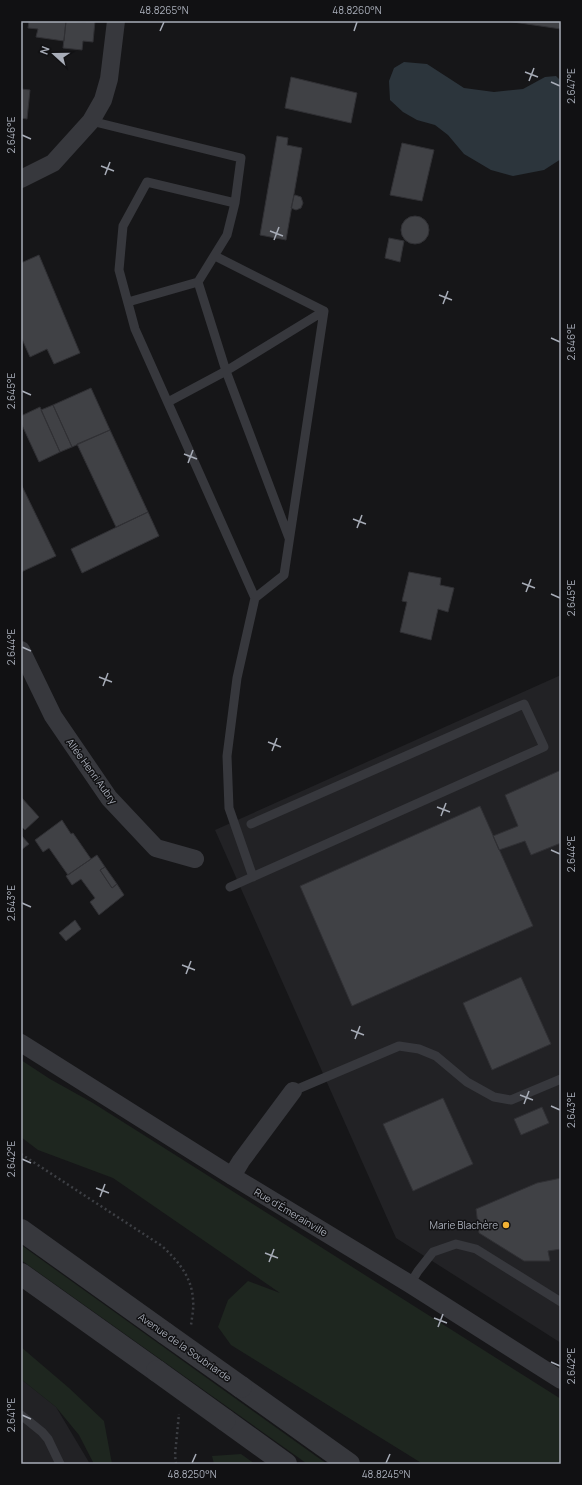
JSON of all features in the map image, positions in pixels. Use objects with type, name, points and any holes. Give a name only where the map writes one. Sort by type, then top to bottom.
[{"type":"street","points":[[21,180],[53,163],[91,121],[103,100],[110,79],[116,21]]},
{"type":"street","name":"Allée Henri Aubry","points":[[21,650],[53,716],[109,798],[156,848],[195,859]]},
{"type":"street","name":"Rue d'Émerainville","points":[[21,1043],[232,1176],[410,1284],[561,1380]]},
{"type":"street","points":[[232,1176],[293,1090]]},
{"type":"street","name":"Avenue de la Soubriarde","points":[[21,1230],[349,1464]]},
{"type":"street","points":[[21,1274],[286,1464]]},
{"type":"lane","points":[[91,121],[241,158],[235,203],[227,235],[198,282],[128,302]]},
{"type":"lane","points":[[235,203],[147,182],[122,226],[119,270],[135,329],[255,598],[237,678],[227,756],[229,808],[253,877]]},
{"type":"lane","points":[[215,256],[324,311]]},
{"type":"lane","points":[[198,282],[226,371],[289,539]]},
{"type":"lane","points":[[168,402],[226,371],[324,311]]},
{"type":"lane","points":[[255,598],[284,575],[324,311]]},
{"type":"lane","points":[[230,887],[544,747],[524,704],[251,824]]},
{"type":"lane","points":[[293,1090],[399,1046],[419,1049],[436,1056],[467,1082],[494,1097],[511,1100],[561,1079]]},
{"type":"lane","points":[[410,1284],[418,1270],[433,1252],[456,1244],[476,1248],[561,1302]]},
{"type":"lane","points":[[21,1415],[45,1436],[60,1464]]},
{"type":"path","points":[[21,1154],[162,1246],[176,1259],[192,1286],[193,1301],[190,1326]]},
{"type":"path","points":[[176,1464],[175,1455],[179,1414]]},
{"type":"shaded area","points":[[404,62],[427,64],[464,88],[494,92],[523,89],[545,77],[556,76],[561,81],[561,159],[544,170],[513,176],[491,170],[464,154],[448,135],[435,125],[417,120],[403,112],[390,100],[389,81],[394,68]]},
{"type":"shaded area","points":[[561,675],[561,1343],[396,1238],[215,830]]},
{"type":"shaded area","points":[[21,1060],[50,1079],[93,1103],[561,1399],[561,1464],[423,1464],[231,1345],[218,1327],[228,1300],[248,1281],[280,1293],[113,1178],[38,1150],[21,1137]]},
{"type":"shaded area","points":[[21,1245],[327,1464],[307,1464],[21,1260]]},
{"type":"shaded area","points":[[21,1347],[69,1388],[104,1421],[112,1464],[94,1464],[79,1435],[56,1407],[21,1379]]},
{"type":"shaded area","points":[[21,1379],[56,1407],[90,1464],[21,1464]]},
{"type":"shaded area","points":[[241,1454],[255,1464],[214,1464],[212,1456]]},
{"type":"building","points":[[29,21],[66,21],[64,41],[36,37],[38,29],[28,28]]},
{"type":"building","points":[[66,21],[95,21],[93,42],[83,41],[82,50],[63,48]]},
{"type":"building","points":[[506,21],[561,21],[561,29]]},
{"type":"building","points":[[291,77],[357,93],[351,123],[285,108]]},
{"type":"building","points":[[21,89],[30,90],[27,119],[21,118]]},
{"type":"building","points":[[277,136],[288,138],[287,145],[302,148],[286,240],[260,235]]},
{"type":"building","points":[[402,143],[434,150],[422,201],[390,195]]},
{"type":"building","points":[[295,195],[301,197],[303,203],[301,208],[296,210],[291,208]]},
{"type":"building","points":[[415,216],[425,220],[429,230],[425,240],[415,244],[405,240],[401,230],[405,220]]},
{"type":"building","points":[[389,238],[404,241],[400,262],[385,258]]},
{"type":"building","points":[[39,255],[80,353],[54,364],[47,349],[30,357],[21,337],[21,263]]},
{"type":"building","points":[[91,388],[110,430],[72,447],[53,405]]},
{"type":"building","points":[[53,405],[72,447],[60,452],[41,410]]},
{"type":"building","points":[[40,407],[60,452],[39,462],[21,423],[21,416]]},
{"type":"building","points":[[110,430],[148,512],[116,527],[77,444]]},
{"type":"building","points":[[21,484],[56,556],[21,572]]},
{"type":"building","points":[[148,512],[159,536],[82,573],[71,549]]},
{"type":"building","points":[[409,572],[441,578],[440,585],[454,588],[448,612],[438,609],[431,640],[400,632],[407,602],[402,601]]},
{"type":"building","points":[[561,770],[561,843],[531,855],[525,841],[499,850],[493,836],[518,826],[505,795]]},
{"type":"building","points":[[21,797],[39,817],[25,830],[21,826]]},
{"type":"building","points":[[480,806],[533,926],[352,1006],[300,886]]},
{"type":"building","points":[[62,820],[91,859],[68,875],[49,848],[43,852],[35,840]]},
{"type":"building","points":[[21,835],[29,844],[21,850]]},
{"type":"building","points":[[97,855],[105,867],[100,870],[112,888],[117,884],[124,895],[99,915],[90,902],[95,898],[81,879],[72,885],[66,876]]},
{"type":"building","points":[[105,867],[117,884],[112,888],[100,870]]},
{"type":"building","points":[[75,920],[81,929],[66,941],[59,933]]},
{"type":"building","points":[[521,977],[551,1044],[492,1070],[463,1003]]},
{"type":"building","points":[[443,1098],[473,1164],[413,1191],[383,1124]]},
{"type":"building","points":[[542,1107],[549,1123],[521,1135],[514,1119]]},
{"type":"building","points":[[561,1178],[561,1249],[548,1251],[550,1261],[524,1261],[479,1233],[476,1209],[537,1183]]},
{"type":"place","name":"Marie Blachère","points":[[506,1225]]}]
